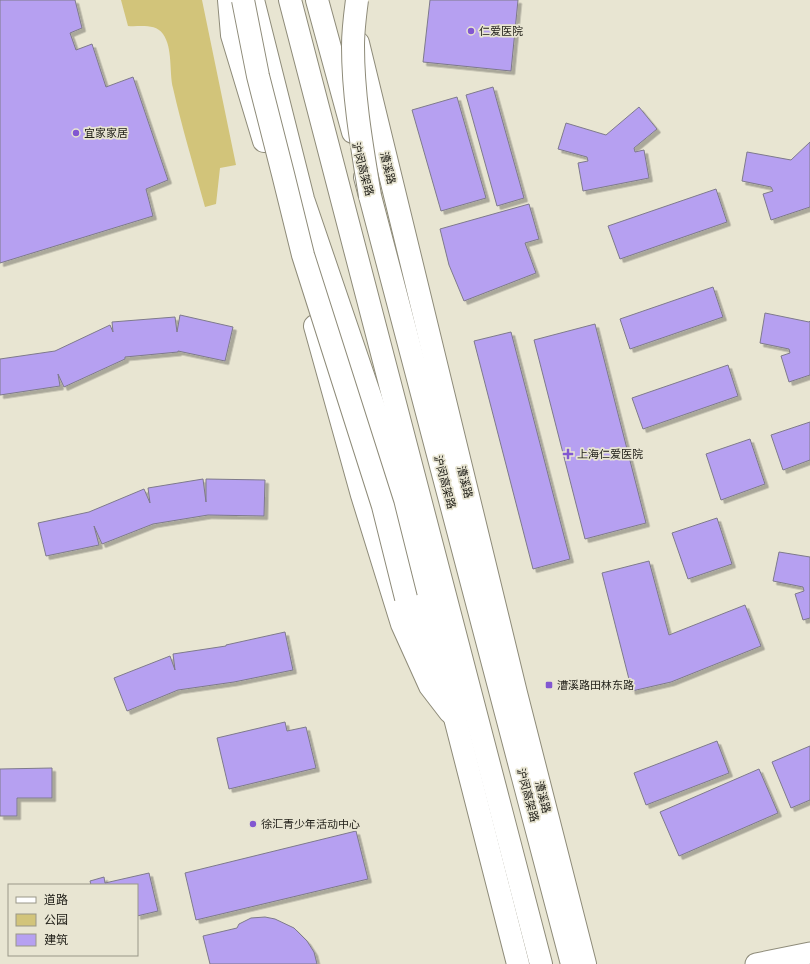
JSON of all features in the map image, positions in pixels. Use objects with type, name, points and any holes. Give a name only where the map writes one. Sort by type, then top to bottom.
[{"type":"main road","points":[[229,0],[232,35],[256,114],[362,495],[402,624],[430,686],[455,718]]},
{"type":"main road","points":[[235,0],[382,431],[422,569],[455,718],[518,964]]},
{"type":"main road","points":[[243,0],[258,76],[303,255],[382,506],[406,598],[422,632],[455,718]]},
{"type":"main road","points":[[253,0],[303,199]]},
{"type":"main road","points":[[290,0],[541,964]]},
{"type":"main road","name":"沪闵高架路","points":[[317,0],[572,964]]},
{"type":"main road","name":"漕溪路","points":[[348,0],[511,670],[585,964]]},
{"type":"main road","points":[[357,0],[353,46],[354,71],[360,129],[370,196]]},
{"type":"street","points":[[756,964],[810,953]]},
{"type":"green space","points":[[121,0],[202,0],[236,165],[220,168],[216,204],[205,207],[173,88],[170,53],[166,40],[163,34],[156,28],[147,26],[128,26]]},
{"type":"building","name":"宜家家居","points":[[0,0],[75,0],[82,28],[70,33],[76,50],[92,44],[106,87],[133,77],[168,180],[146,189],[153,216],[0,263]]},
{"type":"building","name":"仁爱医院","points":[[430,0],[518,0],[511,71],[423,62]]},
{"type":"building","points":[[493,87],[524,198],[497,206],[466,95]]},
{"type":"building","points":[[457,97],[486,198],[441,211],[412,110]]},
{"type":"building","points":[[639,107],[657,129],[634,148],[635,152],[644,150],[649,178],[583,191],[578,163],[588,161],[587,157],[558,149],[566,123],[606,135]]},
{"type":"building","points":[[810,142],[810,207],[771,220],[763,194],[773,191],[771,187],[742,181],[747,152],[791,160]]},
{"type":"building","points":[[716,189],[727,222],[620,259],[608,226]]},
{"type":"building","points":[[529,204],[539,239],[525,243],[536,273],[464,301],[449,265],[440,229]]},
{"type":"building","points":[[713,287],[723,317],[630,349],[620,319]]},
{"type":"building","points":[[765,313],[810,321],[810,375],[789,382],[781,356],[790,353],[789,349],[760,343]]},
{"type":"building","points":[[180,315],[233,327],[225,361],[178,351],[125,357],[125,359],[64,387],[58,374],[60,386],[0,395],[0,359],[55,351],[110,325],[113,332],[112,322],[175,317],[177,332]]},
{"type":"building","points":[[595,324],[646,523],[585,539],[534,340]]},
{"type":"building","points":[[511,332],[570,559],[533,569],[474,341]]},
{"type":"building","points":[[728,365],[738,396],[643,429],[632,398]]},
{"type":"building","points":[[810,422],[810,460],[783,470],[771,435]]},
{"type":"building","points":[[750,439],[765,484],[721,500],[706,454]]},
{"type":"building","points":[[203,479],[206,502],[206,479],[265,480],[264,516],[208,515],[153,524],[102,544],[94,526],[99,545],[46,556],[38,523],[89,512],[144,489],[150,503],[148,488]]},
{"type":"building","points":[[717,518],[732,564],[688,579],[672,533]]},
{"type":"building","points":[[779,552],[810,557],[810,618],[803,620],[795,594],[804,591],[803,587],[773,581]]},
{"type":"building","points":[[649,561],[669,635],[745,605],[761,646],[671,682],[632,691],[602,573]]},
{"type":"building","points":[[285,632],[293,670],[234,682],[178,690],[127,711],[114,678],[170,656],[175,670],[173,654],[226,646]]},
{"type":"building","points":[[285,722],[287,731],[306,727],[316,768],[229,789],[217,738]]},
{"type":"building","points":[[717,741],[729,773],[646,805],[634,773]]},
{"type":"building","points":[[810,746],[810,800],[791,808],[772,762]]},
{"type":"building","points":[[52,768],[52,798],[17,798],[17,816],[0,816],[0,769]]},
{"type":"building","points":[[759,769],[778,813],[679,856],[660,812]]},
{"type":"building","points":[[356,831],[368,879],[196,920],[185,873]]},
{"type":"building","points":[[149,873],[158,911],[138,916],[138,884],[91,884],[90,881],[104,877],[105,883]]},
{"type":"building","points":[[265,917],[275,919],[294,928],[307,941],[314,952],[317,964],[210,964],[203,936],[237,928],[239,924],[251,918]]},
{"type":"place","name":"仁爱医院","points":[[471,31]]},
{"type":"place","name":"宜家家居","points":[[76,133]]},
{"type":"place","name":"上海仁爱医院","points":[[568,454]]},
{"type":"place","name":"漕溪路田林东路","points":[[549,685]]},
{"type":"place","name":"徐汇青少年活动中心","points":[[253,824]]}]
